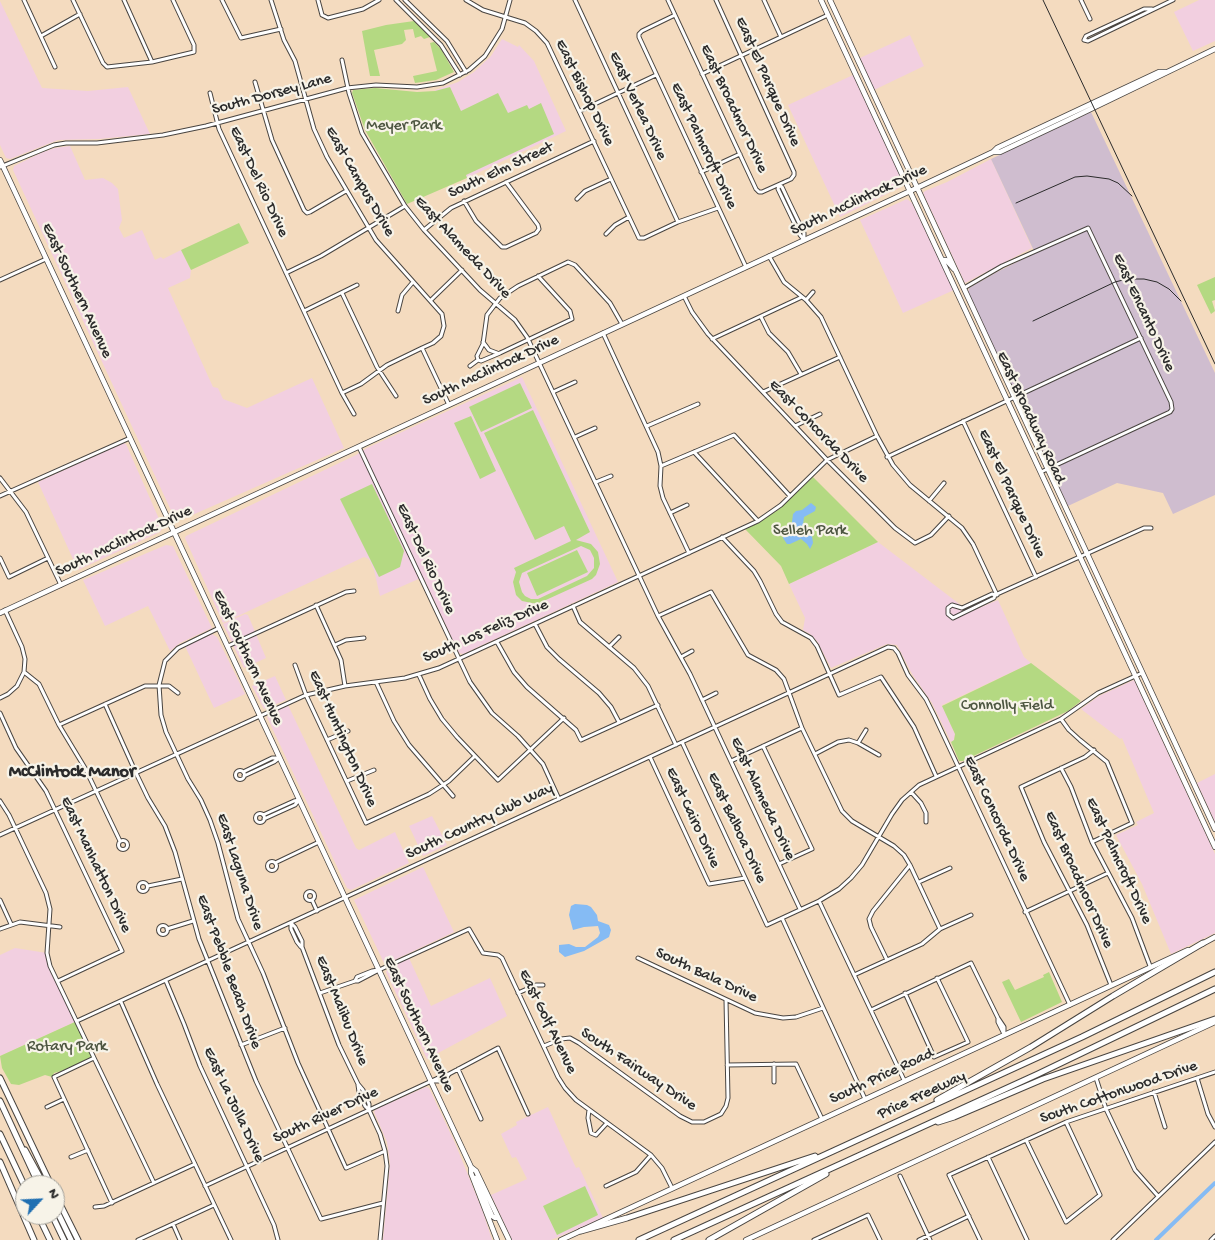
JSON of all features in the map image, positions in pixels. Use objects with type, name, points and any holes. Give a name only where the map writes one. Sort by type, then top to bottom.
[{"type":"highway","points":[[914,1114],[1031,1047],[1091,1009],[1204,943]]},
{"type":"highway","name":"Price Freeway","points":[[639,1240],[1082,1037],[1215,972]]},
{"type":"highway","name":"Price Freeway","points":[[674,1240],[1038,1074],[1215,989]]},
{"type":"highway","points":[[919,1128],[954,1117],[1043,1079],[1215,1021]]},
{"type":"highway","points":[[0,1078],[46,1175]]},
{"type":"highway","points":[[0,1101],[33,1175]]},
{"type":"highway","points":[[0,1134],[19,1175]]},
{"type":"highway","points":[[15,1134],[39,1175]]},
{"type":"highway","points":[[581,1231],[619,1221],[836,1149]]},
{"type":"highway","points":[[709,1240],[849,1161]]},
{"type":"highway","points":[[0,1162],[34,1240]]},
{"type":"highway","points":[[65,1214],[78,1240]]},
{"type":"highway","points":[[42,1225],[49,1240]]},
{"type":"highway","points":[[57,1225],[64,1240]]},
{"type":"highway","points":[[64,1225],[71,1240]]},
{"type":"main road","name":"East Broadway Road","points":[[822,0],[1189,790],[1213,834],[1215,847]]},
{"type":"main road","name":"East Broadway Road","points":[[830,0],[1215,829]]},
{"type":"main road","points":[[828,15],[835,12]]},
{"type":"main road","name":"South McClintock Drive","points":[[0,613],[910,192],[993,152],[997,148],[1133,84],[1159,72],[1166,72],[1215,49]]},
{"type":"main road","points":[[868,101],[875,98]]},
{"type":"main road","name":"East Southern Avenue","points":[[0,160],[1,167],[46,258],[471,1167],[471,1173],[497,1240]]},
{"type":"main road","points":[[942,260],[946,260],[955,269]]},
{"type":"main road","points":[[958,294],[964,288]]},
{"type":"main road","points":[[1189,790],[1196,787]]},
{"type":"main road","name":"South Price Road","points":[[561,1240],[1215,937]]},
{"type":"main road","points":[[746,1240],[1215,1021]]},
{"type":"main road","name":"East Southern Avenue","points":[[471,1167],[476,1171],[509,1240]]},
{"type":"main road","points":[[471,1173],[478,1183],[492,1216],[498,1217]]},
{"type":"street","points":[[24,0],[56,67]]},
{"type":"street","points":[[73,0],[105,66],[152,62],[191,53],[195,50],[173,0]]},
{"type":"street","points":[[124,0],[152,62]]},
{"type":"street","points":[[222,0],[241,38],[280,29]]},
{"type":"street","name":"East Campus Drive","points":[[271,0],[285,43],[295,61],[312,123],[321,147],[368,228],[383,250],[442,314],[444,326],[438,339],[378,370],[361,384],[342,393]]},
{"type":"street","points":[[318,0],[324,18],[360,10],[379,0]]},
{"type":"street","points":[[396,0],[441,45],[460,75]]},
{"type":"street","points":[[405,0],[446,41],[466,72]]},
{"type":"street","name":"East Bishop Drive","points":[[466,0],[483,10],[506,16],[528,25],[540,34],[547,43],[640,238],[678,222]]},
{"type":"street","name":"South Dorsey Lane","points":[[1,167],[56,144],[97,143],[154,136],[217,123],[347,88],[376,85],[422,87],[438,84],[466,72],[482,59],[493,46],[502,29],[510,0]]},
{"type":"street","name":"East Verlea Drive","points":[[575,0],[678,222]]},
{"type":"street","name":"East Broadmor Drive","points":[[668,0],[758,191],[762,192],[779,185],[791,179],[794,175]]},
{"type":"street","name":"East El Parque Drive","points":[[716,0],[794,175]]},
{"type":"street","points":[[764,0],[781,37]]},
{"type":"street","points":[[1081,0],[1090,19]]},
{"type":"street","points":[[1152,9],[1144,9],[1086,36],[1084,40],[1088,41],[1173,0]]},
{"type":"street","points":[[41,36],[80,14]]},
{"type":"street","name":"East Palmcroft Drive","points":[[675,15],[642,31],[639,34],[640,39],[746,267]]},
{"type":"street","points":[[702,74],[828,15]]},
{"type":"street","name":"East Alameda Drive","points":[[342,60],[347,88],[362,132],[405,206],[424,230],[462,270],[518,324],[529,340],[658,616],[702,700],[800,910]]},
{"type":"street","points":[[580,111],[656,76]]},
{"type":"street","points":[[255,82],[275,148],[305,212],[310,212],[346,191]]},
{"type":"street","name":"East Del Rio Drive","points":[[210,93],[217,123],[342,393],[354,414]]},
{"type":"street","name":"South Elm Street","points":[[424,230],[444,213],[464,201],[594,141]]},
{"type":"street","points":[[701,172],[740,154]]},
{"type":"street","points":[[577,199],[585,192],[611,179]]},
{"type":"street","points":[[464,201],[476,221],[502,247],[506,247],[536,233],[539,229],[506,182]]},
{"type":"street","points":[[779,185],[778,189],[782,198],[804,240]]},
{"type":"street","points":[[286,273],[321,256],[405,206]]},
{"type":"street","points":[[678,222],[718,208]]},
{"type":"street","points":[[606,234],[617,223],[629,217]]},
{"type":"street","name":"East Encanto Drive","points":[[964,288],[1002,266],[1088,228],[1171,402],[1172,409],[1170,412],[1048,469]]},
{"type":"street","points":[[769,256],[784,282],[806,300],[821,317],[887,457],[898,473],[962,528],[971,540],[996,595]]},
{"type":"street","points":[[0,280],[46,258]]},
{"type":"street","points":[[478,360],[486,317],[507,292],[571,262],[613,306],[622,324]]},
{"type":"street","points":[[430,300],[462,270]]},
{"type":"street","points":[[470,366],[478,360],[500,353],[570,321],[572,317],[570,311],[538,276]]},
{"type":"street","points":[[398,311],[402,295],[413,282]]},
{"type":"street","points":[[304,311],[356,285]]},
{"type":"street","points":[[806,300],[813,292]]},
{"type":"street","points":[[342,293],[378,370],[396,396]]},
{"type":"street","name":"East Concorda Drive","points":[[684,296],[698,322],[712,339],[884,518],[915,543],[931,535],[949,516]]},
{"type":"street","points":[[712,339],[802,297]]},
{"type":"street","points":[[761,316],[769,333],[788,352],[801,374]]},
{"type":"street","points":[[603,333],[658,452],[661,466],[660,486],[670,513],[689,553]]},
{"type":"street","points":[[887,457],[1141,338]]},
{"type":"street","points":[[483,341],[489,350],[500,353]]},
{"type":"street","points":[[422,348],[449,405]]},
{"type":"street","points":[[763,392],[840,357]]},
{"type":"street","points":[[553,392],[574,382]]},
{"type":"street","points":[[647,426],[698,404]]},
{"type":"street","points":[[795,426],[820,414]]},
{"type":"street","name":"East El Parque Drive","points":[[963,421],[1036,577]]},
{"type":"street","points":[[575,437],[595,428]]},
{"type":"street","points":[[661,466],[734,435],[790,496]]},
{"type":"street","name":"South Los Feliz Drive","points":[[0,835],[306,695],[345,686],[419,675],[497,642],[758,520],[781,505],[827,460],[876,436]]},
{"type":"street","points":[[0,496],[130,438]]},
{"type":"street","name":"East Del Rio Drive","points":[[359,447],[470,682],[484,703],[501,722],[531,749],[543,764],[559,799]]},
{"type":"street","points":[[694,452],[758,520]]},
{"type":"street","points":[[1041,472],[1048,469]]},
{"type":"street","points":[[596,482],[611,476]]},
{"type":"street","points":[[0,478],[26,512],[61,585]]},
{"type":"street","points":[[929,501],[944,483]]},
{"type":"street","points":[[670,513],[687,506]]},
{"type":"street","points":[[996,595],[992,594],[962,608],[952,605],[948,608],[948,614],[953,618],[994,598],[996,595],[1144,528],[1151,528]]},
{"type":"street","points":[[722,537],[754,571],[782,622],[811,638],[817,646],[840,695],[881,677],[914,727],[936,776]]},
{"type":"street","points":[[0,558],[9,576],[48,558]]},
{"type":"street","points":[[228,646],[346,592],[354,591]]},
{"type":"street","points":[[658,616],[711,592],[748,655],[781,674],[790,692],[802,728],[842,811],[852,821],[894,846],[904,855],[919,882],[940,929]]},
{"type":"street","points":[[316,606],[335,645],[344,670],[345,686]]},
{"type":"street","points":[[573,606],[580,622],[634,668],[648,686],[676,745]]},
{"type":"street","points":[[0,698],[17,686],[24,672],[25,659],[22,647],[5,610]]},
{"type":"street","points":[[535,624],[548,647],[599,694],[611,707],[619,722]]},
{"type":"street","name":"East Laguna Drive","points":[[219,628],[178,648],[165,661],[159,685],[161,715],[166,732],[210,820],[218,843],[238,920],[263,972],[298,1063],[346,1168],[385,1151]]},
{"type":"street","points":[[609,647],[618,637]]},
{"type":"street","points":[[335,645],[346,640],[364,638]]},
{"type":"street","points":[[497,642],[514,672],[527,687],[576,730],[580,740],[658,705]]},
{"type":"street","name":"South Country Club Way","points":[[77,1021],[888,647],[894,648]]},
{"type":"street","name":"East Concorda Drive","points":[[894,648],[908,675],[926,699],[1070,1005]]},
{"type":"street","points":[[681,657],[692,651]]},
{"type":"street","name":"East Huntington Drive","points":[[295,665],[306,695],[366,823],[429,794],[444,784]]},
{"type":"street","points":[[24,672],[39,684],[59,726],[80,758],[120,841]]},
{"type":"street","points":[[865,1099],[782,918],[839,890],[862,865],[902,800],[919,785],[1061,719],[1098,694],[1142,672]]},
{"type":"street","points":[[419,675],[430,699],[442,718],[498,780],[564,718]]},
{"type":"street","points":[[376,682],[394,721],[409,745],[453,796]]},
{"type":"street","points":[[59,726],[145,686],[169,686],[178,692]]},
{"type":"street","points":[[702,700],[716,693]]},
{"type":"street","name":"East Pebble Beach Drive","points":[[105,704],[148,798],[165,826],[175,852],[193,920],[241,1046],[321,1219],[383,1203]]},
{"type":"street","name":"East Manhatton Drive","points":[[0,713],[16,748],[46,790],[122,951],[58,982]]},
{"type":"street","points":[[1061,719],[1069,730],[1107,762],[1132,823],[1092,842]]},
{"type":"street","points":[[731,761],[802,728]]},
{"type":"street","points":[[858,743],[866,730]]},
{"type":"street","points":[[327,740],[348,731]]},
{"type":"street","points":[[815,754],[838,742],[848,740],[858,743],[879,755]]},
{"type":"street","name":"East Balboa Drive","points":[[682,742],[767,925],[782,918]]},
{"type":"street","points":[[763,746],[812,849],[779,864]]},
{"type":"street","points":[[1061,768],[1094,750]]},
{"type":"street","points":[[444,784],[475,756]]},
{"type":"street","name":"East Cairo Drive","points":[[650,757],[709,884],[745,878]]},
{"type":"street","points":[[244,774],[280,758]]},
{"type":"street","name":"East Palmcroft Drive","points":[[1061,768],[1092,842],[1132,918],[1150,966]]},
{"type":"street","name":"East Broadmoor Drive","points":[[1061,768],[1021,787],[1044,842],[1068,892],[1087,925],[1110,985]]},
{"type":"street","points":[[347,781],[374,770]]},
{"type":"street","points":[[911,792],[921,803],[926,813],[926,822]]},
{"type":"street","points":[[264,817],[295,805],[299,800]]},
{"type":"street","points":[[0,801],[46,894],[50,909],[47,953],[58,982],[154,1183]]},
{"type":"street","points":[[275,863],[318,842]]},
{"type":"street","points":[[887,960],[869,919],[873,911],[910,865]]},
{"type":"street","points":[[919,882],[950,868]]},
{"type":"street","points":[[1025,912],[1108,873]]},
{"type":"street","points":[[148,886],[182,879]]},
{"type":"street","points":[[0,900],[11,924]]},
{"type":"street","points":[[312,900],[317,911]]},
{"type":"street","points":[[819,901],[904,1080]]},
{"type":"street","points":[[854,975],[922,944],[940,929],[970,915]]},
{"type":"street","points":[[167,929],[193,920]]},
{"type":"street","points":[[0,929],[11,924],[28,922],[60,927]]},
{"type":"street","name":"East Malibu Drive","points":[[291,923],[291,929],[297,942],[302,947],[339,1045],[369,1104],[369,1110],[380,1134],[385,1151],[387,1166],[380,1240]]},
{"type":"street","name":"East Golf Avenue","points":[[379,970],[469,929],[483,953],[498,955],[502,958],[558,1077],[565,1088],[576,1100],[651,1155],[666,1174],[672,1188]]},
{"type":"street","name":"South Bala Drive","points":[[638,958],[755,1013],[783,1018],[809,1014],[823,1008]]},
{"type":"street","points":[[871,1010],[971,963],[1004,1027],[1004,1034]]},
{"type":"street","points":[[320,993],[355,980],[358,982],[379,970]]},
{"type":"street","points":[[904,993],[934,1057],[968,1042],[937,978]]},
{"type":"street","name":"East La Jolla Drive","points":[[166,981],[200,1066],[274,1225],[278,1240]]},
{"type":"street","points":[[518,993],[536,985],[543,985]]},
{"type":"street","name":"South Fairway Drive","points":[[544,1046],[561,1039],[570,1038],[680,1116],[692,1122],[704,1122],[721,1114],[728,1098],[726,1000]]},
{"type":"street","points":[[121,1002],[157,1084],[231,1240]]},
{"type":"street","points":[[241,1046],[285,1028]]},
{"type":"street","name":"South River Drive","points":[[205,1186],[430,1081],[449,1074],[498,1048],[528,1114]]},
{"type":"street","points":[[94,1058],[54,1077],[112,1203]]},
{"type":"street","points":[[774,1064],[774,1082]]},
{"type":"street","points":[[727,1065],[796,1064],[822,1119]]},
{"type":"street","points":[[458,1069],[481,1119]]},
{"type":"street","name":"South Cottonwood Drive","points":[[969,1216],[949,1175],[1066,1122],[1215,1072]]},
{"type":"street","points":[[1096,1078],[1106,1109],[1135,1170],[1158,1196]]},
{"type":"street","points":[[1197,1078],[1208,1114],[1215,1127]]},
{"type":"street","points":[[1154,1092],[1165,1127]]},
{"type":"street","points":[[47,1107],[64,1099]]},
{"type":"street","points":[[590,1110],[588,1118],[591,1133],[596,1135],[607,1123]]},
{"type":"street","points":[[1026,1140],[1066,1222],[1100,1195],[1066,1122]]},
{"type":"street","points":[[1113,1240],[1215,1142]]},
{"type":"street","points":[[71,1157],[88,1150]]},
{"type":"street","points":[[606,1186],[636,1172],[651,1155]]},
{"type":"street","points":[[988,1157],[1027,1240]]},
{"type":"street","points":[[95,1207],[112,1203],[195,1164]]},
{"type":"street","points":[[900,1176],[930,1240]]},
{"type":"street","points":[[138,1240],[214,1205]]},
{"type":"street","points":[[814,1240],[868,1215],[880,1240]]},
{"type":"street","points":[[919,1240],[969,1216],[980,1240]]},
{"type":"street","points":[[173,1224],[180,1240]]},
{"type":"street","points":[[1210,1240],[1215,1236]]},
{"type":"shaded area","points":[[1199,0],[1215,0],[1215,41],[1193,51],[1174,12]]},
{"type":"shaded area","points":[[0,1],[42,88],[88,91],[128,87],[150,134],[99,139],[58,140],[10,159],[6,158],[0,145]]},
{"type":"shaded area","points":[[910,35],[924,66],[874,90],[860,58]]},
{"type":"shaded area","points":[[502,39],[518,47],[519,45],[534,61],[566,131],[467,178],[444,133],[435,90],[458,82],[474,72],[491,56]]},
{"type":"shaded area","points":[[853,75],[903,182],[903,186],[840,217],[788,105]]},
{"type":"shaded area","points":[[1091,112],[1215,373],[1215,495],[1173,514],[1163,493],[1117,483],[1068,506],[968,292],[969,288],[1035,253],[991,159]]},
{"type":"shaded area","points":[[70,146],[85,180],[103,178],[118,189],[122,220],[119,228],[124,238],[142,230],[155,260],[161,257],[163,259],[181,250],[191,270],[190,278],[168,288],[213,387],[218,388],[223,399],[247,408],[312,378],[344,448],[181,520],[175,519],[13,170],[14,166],[43,152]]},
{"type":"shaded area","points":[[991,159],[1032,248],[965,283],[923,193]]},
{"type":"shaded area","points":[[907,199],[912,203],[954,290],[903,313],[860,220]]},
{"type":"shaded area","points":[[522,377],[618,582],[463,654],[459,653],[423,577],[380,596],[374,570],[369,559],[364,557],[223,623],[185,538],[186,536],[367,448]]},
{"type":"shaded area","points":[[123,443],[126,444],[163,528],[160,532],[78,570],[38,482]]},
{"type":"shaded area","points":[[878,542],[962,606],[967,613],[998,600],[1024,657],[1031,663],[942,705],[955,734],[954,740],[951,742],[932,703],[912,674],[897,645],[887,644],[831,668],[817,641],[803,630],[805,618],[789,584]]},
{"type":"shaded area","points":[[166,545],[173,546],[212,628],[180,643],[170,651],[148,606],[105,626],[83,580]]},
{"type":"shaded area","points":[[245,614],[248,615],[266,658],[244,668],[223,624]]},
{"type":"shaded area","points":[[212,634],[217,637],[245,694],[214,708],[185,646]]},
{"type":"shaded area","points":[[275,676],[286,700],[264,709],[252,686]]},
{"type":"shaded area","points":[[1134,680],[1215,854],[1215,933],[1171,954],[1142,884],[1116,835],[1138,825],[1136,822],[1154,813],[1122,738],[1120,739],[1081,709],[1099,696]]},
{"type":"shaded area","points":[[288,705],[356,848],[359,850],[395,832],[409,863],[351,890],[347,888],[267,717],[269,714]]},
{"type":"shaded area","points":[[1215,774],[1215,822],[1197,783]]},
{"type":"shaded area","points":[[432,816],[447,845],[423,856],[409,826]]},
{"type":"shaded area","points":[[423,867],[454,932],[388,963],[384,963],[354,900]]},
{"type":"shaded area","points":[[15,948],[47,953],[50,966],[77,1021],[0,1056],[0,955]]},
{"type":"shaded area","points":[[409,958],[431,1006],[490,978],[507,1016],[427,1059],[386,972],[388,968]]},
{"type":"shaded area","points":[[426,1087],[429,1088],[455,1143],[483,1212],[492,1240],[383,1240],[390,1163],[387,1142],[374,1112],[376,1109]]},
{"type":"shaded area","points":[[548,1107],[576,1168],[579,1167],[603,1218],[551,1240],[512,1240],[491,1195],[527,1179],[516,1157],[512,1158],[501,1134],[517,1125],[516,1122]]},
{"type":"green space","points":[[414,21],[430,37],[424,39],[421,36],[415,38],[413,29],[404,30],[406,40],[402,44],[374,50],[380,76],[370,76],[362,31]]},
{"type":"green space","points":[[434,42],[441,49],[454,72],[436,80],[415,83],[413,76],[437,71],[430,43]]},
{"type":"green space","name":"Meyer Park","points":[[450,87],[461,111],[498,93],[508,113],[527,105],[529,109],[541,103],[554,134],[466,175],[467,178],[407,204],[365,130],[352,93],[353,90],[375,88],[417,92],[435,91]]},
{"type":"green space","points":[[239,223],[249,243],[191,270],[181,250]]},
{"type":"green space","points":[[1215,277],[1215,300],[1212,301],[1215,311],[1211,314],[1197,285]]},
{"type":"green space","points":[[520,383],[532,408],[481,432],[469,407]]},
{"type":"green space","points":[[533,410],[590,532],[576,540],[591,544],[598,552],[600,564],[596,575],[592,579],[537,604],[522,601],[516,595],[513,582],[516,572],[514,568],[571,541],[564,526],[535,540],[484,433]],"holes":[[[581,546],[590,550],[594,558],[594,568],[587,576],[538,599],[531,599],[522,592],[519,582],[522,573]]]},
{"type":"green space","points":[[471,416],[496,471],[480,479],[454,423]]},
{"type":"green space","name":"Selleh Park","points":[[813,477],[878,542],[789,584],[781,566],[745,529],[778,510]]},
{"type":"green space","points":[[372,484],[404,551],[400,567],[379,577],[340,499]]},
{"type":"green space","points":[[577,550],[588,572],[537,596],[527,573]]},
{"type":"green space","name":"Connolly Field","points":[[1031,663],[1081,701],[1068,711],[963,761],[959,761],[951,742],[954,740],[955,734],[942,706]]},
{"type":"green space","points":[[1049,972],[1062,1002],[1021,1022],[1002,982],[1009,979],[1015,990],[1044,977],[1043,975]]},
{"type":"green space","name":"Rotary Park","points":[[77,1021],[94,1058],[75,1067],[54,1073],[52,1077],[45,1075],[19,1085],[11,1084],[2,1068],[0,1056]]},
{"type":"green space","points":[[585,1186],[598,1215],[557,1235],[543,1206]]},
{"type":"water","points":[[811,503],[816,507],[815,511],[804,517],[803,525],[805,530],[812,536],[813,543],[810,549],[801,539],[787,544],[783,538],[783,533],[791,530],[793,514]]},
{"type":"water","points":[[575,904],[591,907],[597,915],[598,921],[609,925],[611,930],[609,937],[584,951],[565,957],[559,952],[559,945],[569,944],[576,947],[585,947],[598,937],[600,933],[598,926],[573,930],[569,915],[571,906]]},
{"type":"waterway","points":[[1156,1240],[1215,1183]]},
{"type":"railway","points":[[1043,0],[1215,364]]},
{"type":"railway","points":[[1016,203],[1075,177],[1087,176],[1109,179],[1118,183],[1132,196]]},
{"type":"railway","points":[[1033,321],[1115,282],[1127,279],[1144,279],[1157,282],[1169,289],[1181,301]]},
{"type":"district","name":"McClintock Manor","points":[[72,773]]}]
